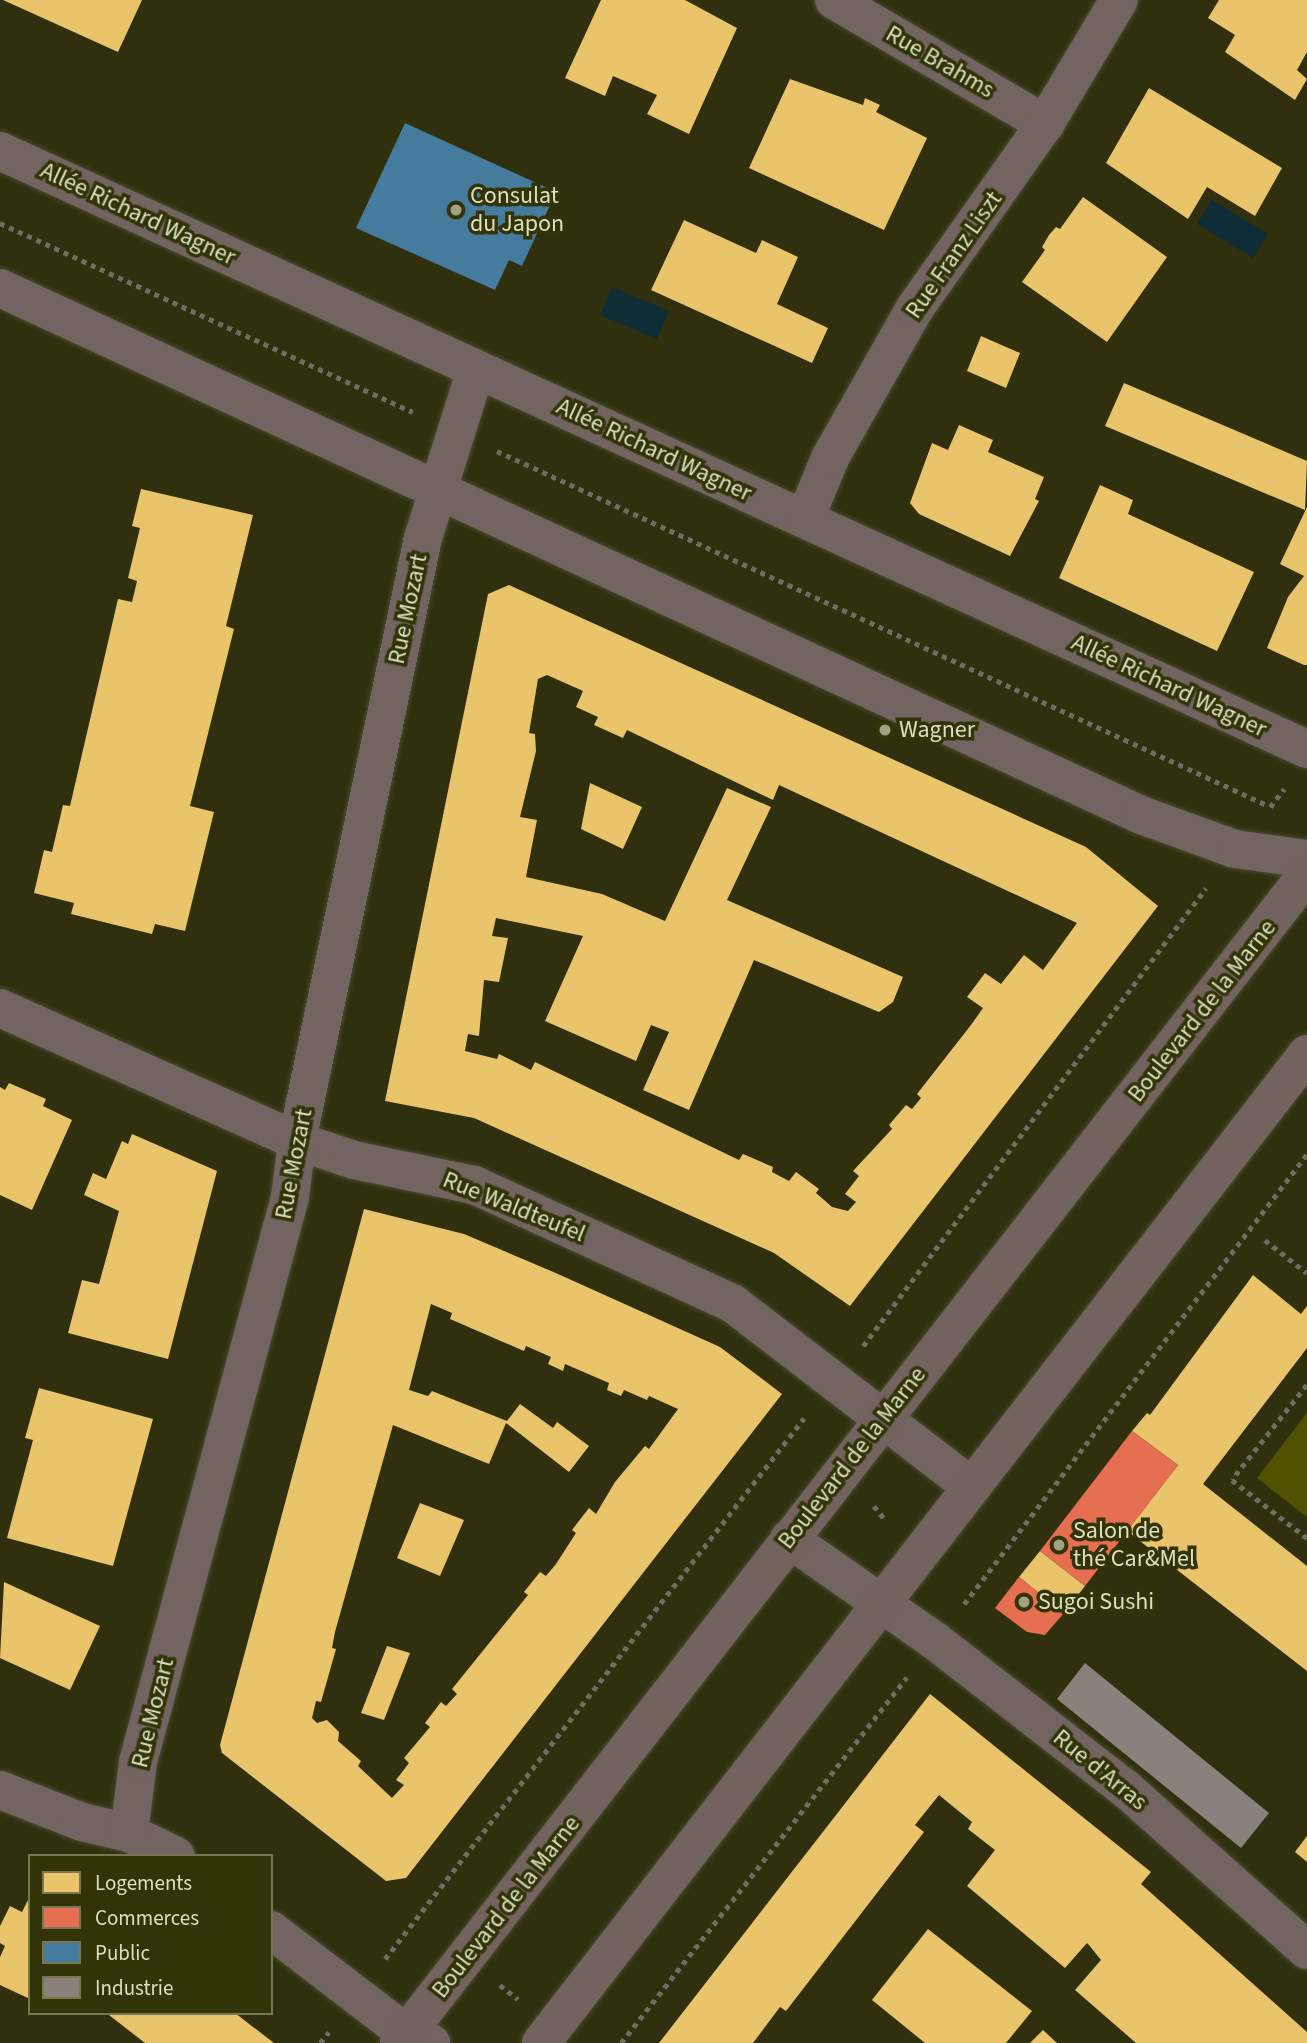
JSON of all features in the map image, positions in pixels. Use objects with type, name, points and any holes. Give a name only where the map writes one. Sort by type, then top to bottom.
[{"type":"street","name":"Rue Brahms","points":[[834,0],[1045,124]]},
{"type":"street","name":"Rue Franz Liszt","points":[[805,519],[830,458],[915,308],[1045,124],[1119,0]]},
{"type":"street","name":"Allée Richard Wagner","points":[[0,151],[805,519],[1300,764]]},
{"type":"street","points":[[0,288],[1141,815],[1235,849],[1307,859]]},
{"type":"street","name":"Rue Mozart","points":[[129,1833],[138,1762],[290,1197],[297,1141],[436,489],[476,369]]},
{"type":"street","name":"Boulevard de la Marne","points":[[412,2040],[789,1539],[1307,874]]},
{"type":"street","name":"Rue Waldteufel","points":[[0,1008],[297,1141],[354,1160],[474,1185],[707,1291],[756,1317],[881,1420],[972,1487]]},
{"type":"street","points":[[541,2043],[1307,1054]]},
{"type":"street","name":"Rue d'Arras","points":[[789,1539],[882,1603],[1126,1789],[1307,1950]]},
{"type":"street","points":[[0,1790],[82,1822],[129,1833],[172,1854]]},
{"type":"street","points":[[273,1932],[412,2040]]},
{"type":"path","points":[[0,223],[1270,806]]},
{"type":"path","points":[[854,1357],[1300,764]]},
{"type":"path","points":[[958,1612],[1307,1154]]},
{"type":"path","points":[[1265,1240],[1307,1273]]},
{"type":"path","points":[[1307,1385],[1232,1480],[1307,1538]]},
{"type":"path","points":[[382,1963],[806,1415]]},
{"type":"path","points":[[868,1498],[893,1530]]},
{"type":"path","points":[[621,2043],[915,1668]]},
{"type":"path","points":[[494,1981],[525,2004]]},
{"type":"shaded area","points":[[1307,1413],[1307,1517],[1257,1478]]},
{"type":"water","points":[[1212,200],[1268,234],[1253,258],[1197,224]]},
{"type":"water","points":[[612,287],[669,311],[657,339],[600,315]]},
{"type":"building: Logements","points":[[3,0],[142,0],[118,52]]},
{"type":"building: Logements","points":[[601,0],[685,0],[737,28],[689,134],[647,114],[657,95],[613,76],[605,96],[565,78]]},
{"type":"building: Logements","points":[[1219,0],[1307,0],[1307,52],[1297,70],[1307,79],[1295,100],[1225,52],[1235,35],[1208,18]]},
{"type":"building: Logements","points":[[790,79],[863,105],[865,98],[880,105],[876,112],[927,138],[884,230],[749,168]]},
{"type":"building: Logements","points":[[1149,88],[1282,168],[1255,216],[1207,187],[1188,219],[1106,163]]},
{"type":"building: Logements","points":[[1083,197],[1167,257],[1107,342],[1022,282],[1045,250],[1042,247],[1049,235],[1056,227],[1060,229]]},
{"type":"building: Logements","points":[[684,220],[756,253],[762,240],[798,257],[777,304],[828,328],[812,363],[651,290]]},
{"type":"building: Logements","points":[[981,336],[1020,353],[1006,388],[967,371]]},
{"type":"building: Logements","points":[[1124,383],[1307,461],[1305,510],[1105,426]]},
{"type":"building: Logements","points":[[959,425],[993,440],[988,452],[1044,477],[1035,499],[1039,501],[1010,556],[919,514],[910,503],[932,443],[948,450]]},
{"type":"building: Logements","points":[[1100,485],[1133,500],[1128,514],[1254,572],[1217,651],[1059,578]]},
{"type":"building: Logements","points":[[141,489],[253,515],[226,626],[234,629],[190,806],[214,812],[185,931],[155,924],[152,934],[71,914],[74,903],[34,893],[44,850],[52,852],[63,805],[70,806],[118,599],[132,602],[137,581],[128,578],[140,528],[132,526]]},
{"type":"building: Logements","points":[[1307,507],[1307,665],[1304,665],[1267,648],[1288,597],[1304,576],[1280,564]]},
{"type":"building: Logements","points":[[509,585],[1086,847],[1158,906],[850,1306],[774,1253],[474,1118],[385,1101],[488,594]],"holes":[[[547,675],[583,691],[576,707],[598,717],[594,725],[623,738],[627,730],[773,800],[779,785],[1077,923],[1043,970],[1024,955],[1001,984],[985,973],[967,997],[983,1008],[917,1094],[921,1098],[912,1109],[906,1105],[889,1125],[892,1129],[853,1171],[859,1176],[845,1194],[856,1202],[848,1211],[832,1207],[816,1193],[819,1189],[796,1172],[789,1181],[772,1172],[773,1167],[743,1154],[739,1160],[535,1062],[531,1070],[499,1054],[497,1059],[465,1051],[468,1034],[479,1036],[484,980],[499,982],[508,938],[492,936],[496,918],[583,936],[545,1021],[636,1061],[651,1025],[669,1032],[643,1090],[689,1110],[754,960],[879,1012],[893,1002],[903,977],[727,900],[771,807],[727,788],[665,921],[602,894],[526,877],[537,820],[520,817],[536,751],[535,734],[529,733],[538,679]]]},
{"type":"building: Logements","points":[[590,783],[642,807],[623,849],[581,829]]},
{"type":"building: Logements","points":[[9,1083],[46,1099],[43,1106],[72,1120],[32,1210],[0,1195],[0,1087],[5,1090]]},
{"type":"building: Logements","points":[[132,1134],[217,1171],[168,1359],[68,1333],[82,1280],[99,1284],[119,1211],[84,1195],[93,1173],[106,1179],[122,1141],[128,1144]]},
{"type":"building: Logements","points":[[364,1209],[464,1234],[558,1274],[720,1347],[782,1394],[406,1878],[386,1881],[222,1753],[220,1745]],"holes":[[[431,1304],[452,1313],[450,1319],[524,1351],[526,1346],[551,1357],[548,1364],[563,1371],[565,1364],[609,1383],[607,1390],[621,1396],[624,1390],[647,1400],[649,1396],[678,1409],[649,1449],[645,1446],[615,1482],[596,1514],[589,1508],[572,1530],[576,1533],[556,1564],[546,1576],[540,1572],[524,1592],[528,1595],[452,1689],[457,1694],[446,1706],[441,1702],[425,1723],[430,1727],[404,1758],[409,1763],[396,1780],[404,1785],[392,1798],[358,1766],[361,1761],[338,1741],[339,1732],[327,1720],[317,1723],[312,1718],[316,1701],[321,1702],[336,1649],[332,1648],[335,1632],[393,1425],[489,1464],[506,1423],[569,1472],[589,1446],[557,1422],[553,1428],[520,1404],[507,1421],[432,1391],[428,1396],[409,1390]]]},
{"type":"building: Logements","points":[[1253,1275],[1301,1314],[1307,1306],[1307,1348],[1203,1484],[1307,1566],[1307,1671],[1127,1531],[1178,1465],[1132,1431],[1147,1413],[1150,1415]]},
{"type":"building: Logements","points":[[39,1388],[153,1419],[113,1566],[7,1538],[33,1440],[25,1438]]},
{"type":"building: Logements","points":[[420,1503],[464,1520],[440,1576],[397,1558]]},
{"type":"building: Logements","points":[[1040,1551],[1085,1586],[1064,1613],[1019,1577]]},
{"type":"building: Logements","points":[[4,1582],[100,1626],[70,1690],[0,1658]]},
{"type":"building: Logements","points":[[387,1646],[410,1653],[384,1720],[361,1713]]},
{"type":"building: Logements","points":[[930,1694],[1151,1872],[1141,1884],[1307,2032],[1307,2043],[1136,2043],[1075,1990],[1101,1960],[1087,1943],[1065,1968],[967,1886],[995,1850],[968,1829],[972,1822],[939,1795],[915,1825],[924,1832],[786,2011],[780,2007],[753,2043],[659,2043]]},
{"type":"building: Logements","points":[[1307,1836],[1307,1862],[1295,1852]]},
{"type":"building: Logements","points":[[28,1900],[28,1998],[0,1985],[0,1957],[5,1946],[0,1943],[0,1926],[10,1906],[22,1912]]},
{"type":"building: Logements","points":[[928,1929],[1032,2011],[1006,2043],[925,2043],[872,2000]]},
{"type":"building: Logements","points":[[109,2015],[238,2015],[274,2043],[145,2043]]},
{"type":"building: Logements","points":[[1043,2030],[1057,2043],[1030,2043]]},
{"type":"building: Commerces","points":[[1132,1431],[1178,1465],[1085,1586],[1040,1551]]},
{"type":"building: Commerces","points":[[1019,1577],[1064,1613],[1045,1635],[1027,1632],[995,1608]]},
{"type":"building: Public","name":"Consulat du Japon","points":[[405,123],[556,192],[522,266],[509,260],[495,290],[356,228]]},
{"type":"building: Industrie","points":[[1085,1663],[1269,1813],[1241,1848],[1057,1699]]},
{"type":"place","name":"Consulat du Japon","points":[[456,210]]},
{"type":"place","name":"Wagner","points":[[885,730]]},
{"type":"place","name":"Salon de thé Car&Mel","points":[[1059,1545]]},
{"type":"place","name":"Sugoi Sushi","points":[[1024,1602]]}]
